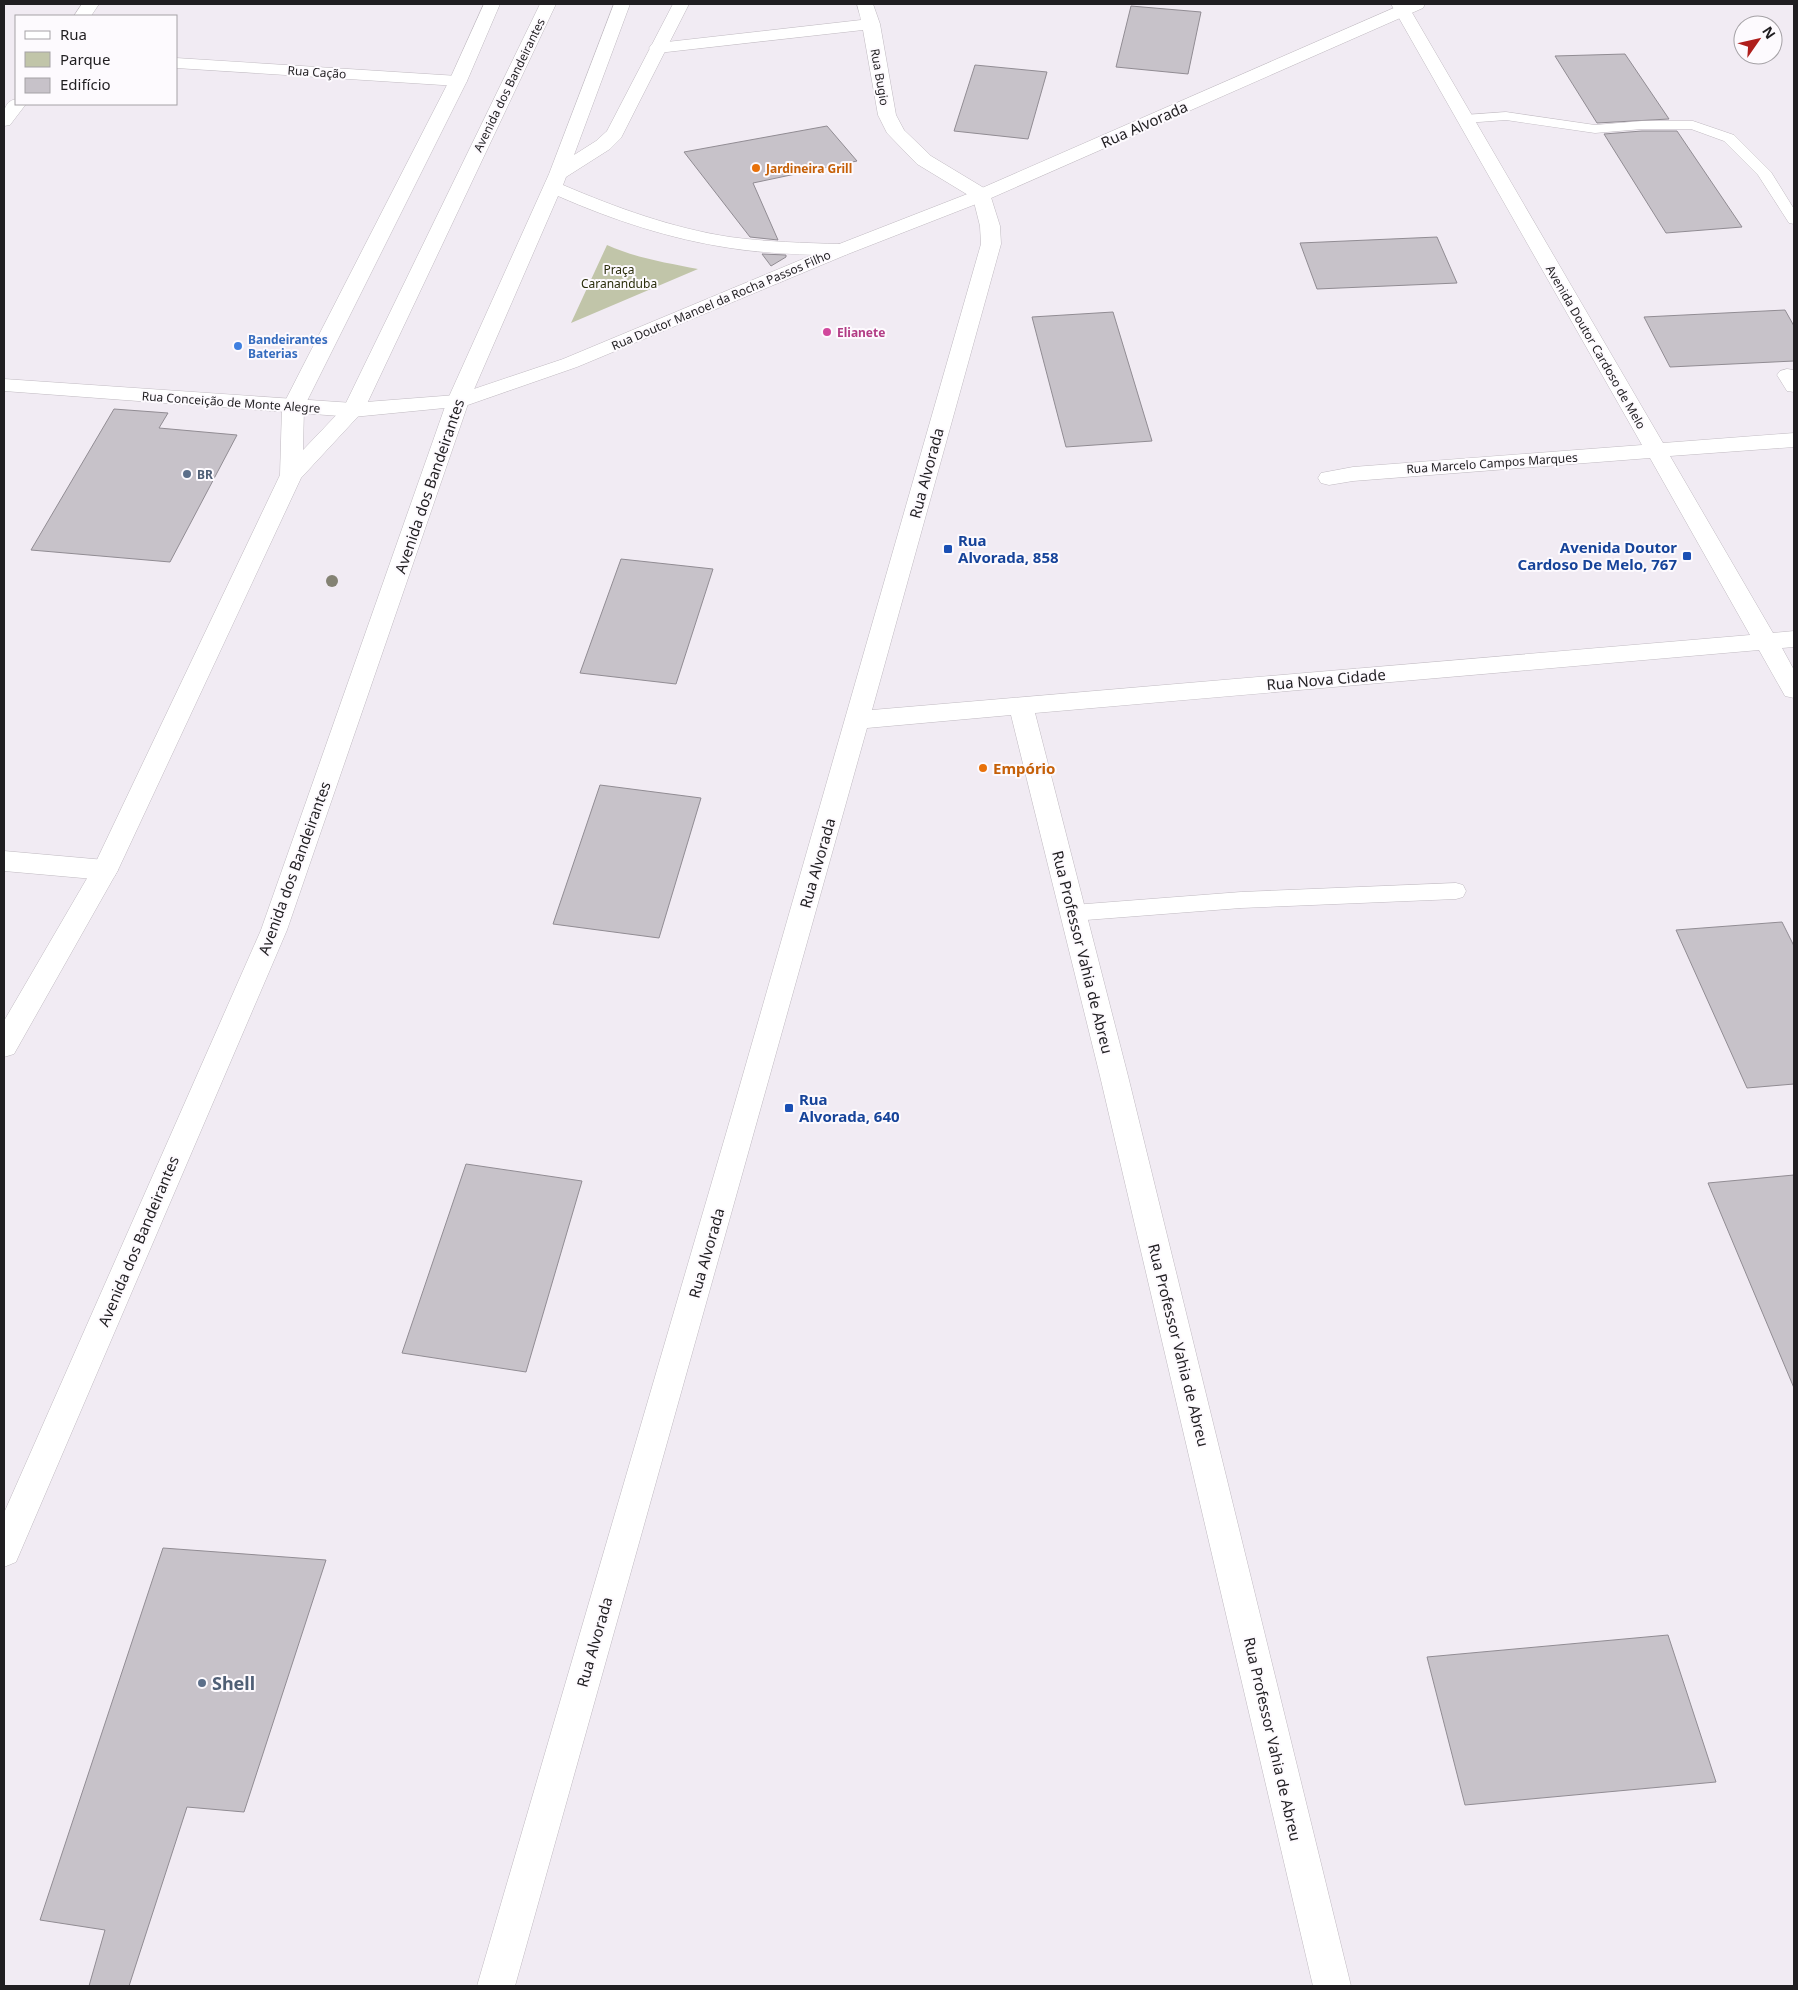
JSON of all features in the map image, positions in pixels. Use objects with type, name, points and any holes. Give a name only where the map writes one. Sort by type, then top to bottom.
[{"type":"main road","points":[[83,15],[91,4]]},
{"type":"main road","name":"Avenida dos Bandeirantes","points":[[291,475],[293,407],[458,82],[492,4]]},
{"type":"main road","name":"Avenida dos Bandeirantes","points":[[4,1046],[105,870],[291,475],[354,410],[548,4]]},
{"type":"main road","name":"Avenida dos Bandeirantes","points":[[4,1551],[274,930],[458,401],[555,181],[622,4]]},
{"type":"main road","points":[[681,4],[615,134],[555,181],[626,216],[715,240],[762,246],[841,250]]},
{"type":"main road","name":"Rua Bugio","points":[[865,4],[871,24],[887,115],[896,133],[924,160],[982,195]]},
{"type":"main road","name":"Avenida Doutor Cardoso de Melo","points":[[1406,6],[1465,119],[1794,690]]},
{"type":"main road","name":"Rua Alvorada","points":[[496,1986],[991,244],[990,226],[982,195],[1406,6]]},
{"type":"main road","points":[[658,48],[871,24]]},
{"type":"main road","name":"Rua Cação","points":[[178,63],[458,82]]},
{"type":"main road","points":[[4,121],[16,105]]},
{"type":"main road","name":"Rua Doutor Manoel da Rocha Passos Filho","points":[[458,401],[570,363],[841,250],[982,195]]},
{"type":"main road","name":"Rua Conceição de Monte Alegre","points":[[4,385],[354,410],[458,401]]},
{"type":"main road","name":"Rua Marcelo Campos Marques","points":[[1329,478],[1794,440]]},
{"type":"main road","name":"Rua Nova Cidade","points":[[857,720],[1794,639]]},
{"type":"main road","name":"Rua Professor Vahia de Abreu","points":[[1021,706],[1121,1105],[1332,1986]]},
{"type":"main road","points":[[4,861],[105,870]]},
{"type":"lane","points":[[1465,119],[1506,116],[1595,129],[1642,125],[1693,125],[1729,138],[1764,172],[1794,220]]},
{"type":"lane","points":[[1072,913],[1241,900],[1456,891]]},
{"type":"green space","name":"Praça Carananduba","points":[[607,245],[640,257],[698,269],[571,323]]},
{"type":"building","points":[[1131,6],[1201,12],[1188,74],[1116,67]]},
{"type":"building","points":[[1625,54],[1669,119],[1597,123],[1555,56]]},
{"type":"building","points":[[975,65],[1047,72],[1028,139],[954,131]]},
{"type":"building","name":"Jardineira Grill","points":[[827,126],[857,161],[753,183],[778,240],[750,237],[684,152]]},
{"type":"building","points":[[1677,131],[1742,227],[1666,233],[1604,134]]},
{"type":"building","points":[[1437,237],[1457,283],[1317,289],[1300,243]]},
{"type":"building","points":[[762,254],[786,255],[786,257],[771,266]]},
{"type":"building","points":[[1785,310],[1794,326],[1794,361],[1670,367],[1644,317]]},
{"type":"building","points":[[1113,312],[1152,441],[1066,447],[1032,317]]},
{"type":"building","name":"BR","points":[[114,409],[168,413],[159,428],[237,435],[170,562],[31,550]]},
{"type":"building","points":[[621,559],[713,569],[676,684],[580,673]]},
{"type":"building","points":[[600,785],[701,798],[659,938],[553,924]]},
{"type":"building","points":[[1782,922],[1794,946],[1794,1084],[1747,1088],[1676,930]]},
{"type":"building","points":[[466,1164],[582,1181],[526,1372],[402,1353]]},
{"type":"building","points":[[1794,1175],[1794,1388],[1708,1183]]},
{"type":"building","name":"Shell","points":[[163,1548],[326,1560],[244,1812],[187,1807],[129,1986],[89,1986],[105,1930],[40,1920]]},
{"type":"building","points":[[1668,1635],[1716,1782],[1465,1805],[1427,1657]]},
{"type":"place","name":"Jardineira Grill","points":[[756,168]]},
{"type":"place","name":"Elianete","points":[[827,332]]},
{"type":"place","name":"Bandeirantes Baterias","points":[[238,346]]},
{"type":"place","name":"BR","points":[[187,474]]},
{"type":"place","name":"Rua Alvorada, 858","points":[[948,549]]},
{"type":"place","name":"Avenida Doutor Cardoso De Melo, 767","points":[[1687,556]]},
{"type":"place","name":"Empório","points":[[983,768]]},
{"type":"place","name":"Rua Alvorada, 640","points":[[789,1108]]},
{"type":"place","name":"Shell","points":[[202,1683]]}]
